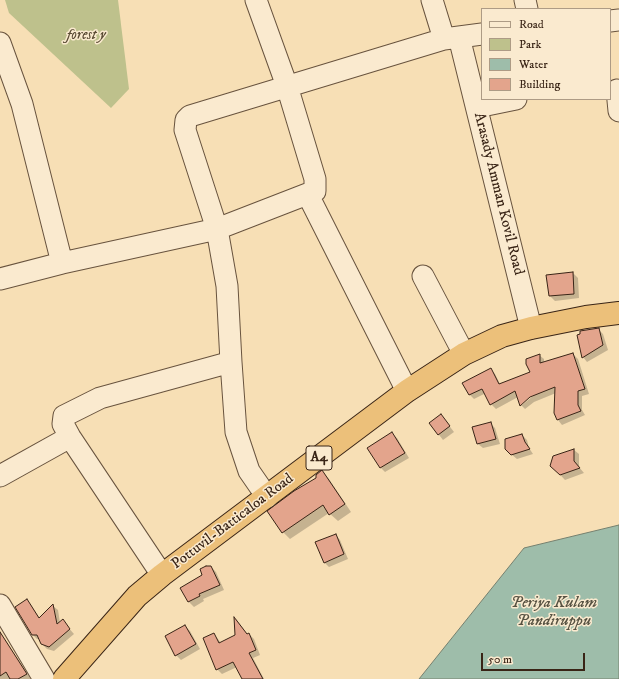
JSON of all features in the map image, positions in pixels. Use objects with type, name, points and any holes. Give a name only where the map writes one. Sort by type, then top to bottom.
[{"type":"highway","name":"Pottuvil-Batticaloa Road","points":[[64,679],[137,596],[162,575],[407,392],[464,354],[502,336],[531,328],[586,317],[619,313]]},
{"type":"street","points":[[0,279],[62,263],[217,229],[315,191],[315,179],[287,86],[256,0]]},
{"type":"street","name":"Arasady Amman Kovil Road","points":[[432,0],[452,38],[476,107],[531,328]]},
{"type":"street","points":[[267,497],[249,471],[236,432],[230,362],[227,286],[217,229],[185,130],[186,120],[190,116],[287,86],[452,38],[481,34]]},
{"type":"street","points":[[0,42],[22,104],[62,263]]},
{"type":"street","points":[[615,90],[619,111]]},
{"type":"street","points":[[476,107],[511,100]]},
{"type":"street","points":[[308,194],[407,392]]},
{"type":"street","points":[[423,276],[464,354]]},
{"type":"street","points":[[162,575],[70,437],[63,424],[64,416],[100,398],[230,362]]},
{"type":"street","points":[[0,476],[70,437]]},
{"type":"street","points":[[0,605],[44,679]]},
{"type":"green space","name":"forest y","points":[[5,0],[118,0],[129,89],[111,108],[9,13]]},
{"type":"water","name":"Periya Kulam Pandiruppu","points":[[619,525],[619,679],[419,679],[524,548]]},
{"type":"building","points":[[573,272],[574,294],[549,296],[546,275]]},
{"type":"building","points":[[599,328],[603,345],[582,358],[577,335],[580,334],[580,331]]},
{"type":"building","points":[[573,353],[585,389],[578,391],[578,405],[581,411],[557,420],[554,413],[555,387],[530,397],[520,406],[515,391],[490,405],[482,389],[469,395],[462,383],[491,368],[499,384],[530,372],[526,364],[526,359],[540,354],[540,363]]},
{"type":"building","points":[[441,414],[450,426],[438,435],[429,423]]},
{"type":"building","points":[[491,422],[496,439],[477,444],[472,427]]},
{"type":"building","points":[[392,432],[405,453],[380,468],[367,448]]},
{"type":"building","points":[[522,434],[530,449],[511,455],[505,449],[505,439]]},
{"type":"building","points":[[574,449],[574,461],[580,468],[560,475],[550,466],[553,456]]},
{"type":"building","points":[[322,470],[345,504],[329,515],[323,505],[282,533],[267,511],[294,491],[316,478],[316,475]]},
{"type":"building","points":[[336,534],[344,554],[324,563],[315,542]]},
{"type":"building","points":[[206,566],[211,566],[220,585],[199,594],[200,596],[188,602],[180,588],[202,575],[200,569]]},
{"type":"building","points":[[27,599],[39,618],[53,604],[57,624],[63,619],[70,629],[49,647],[41,644],[37,635],[32,635],[15,607]]},
{"type":"building","points":[[234,617],[247,634],[249,633],[256,650],[249,653],[263,679],[242,679],[233,662],[216,670],[203,638],[214,633],[219,643],[235,635]]},
{"type":"building","points":[[185,625],[196,644],[175,656],[165,636]]},
{"type":"building","points":[[0,632],[27,674],[18,679],[10,679],[6,672],[0,676]]}]
